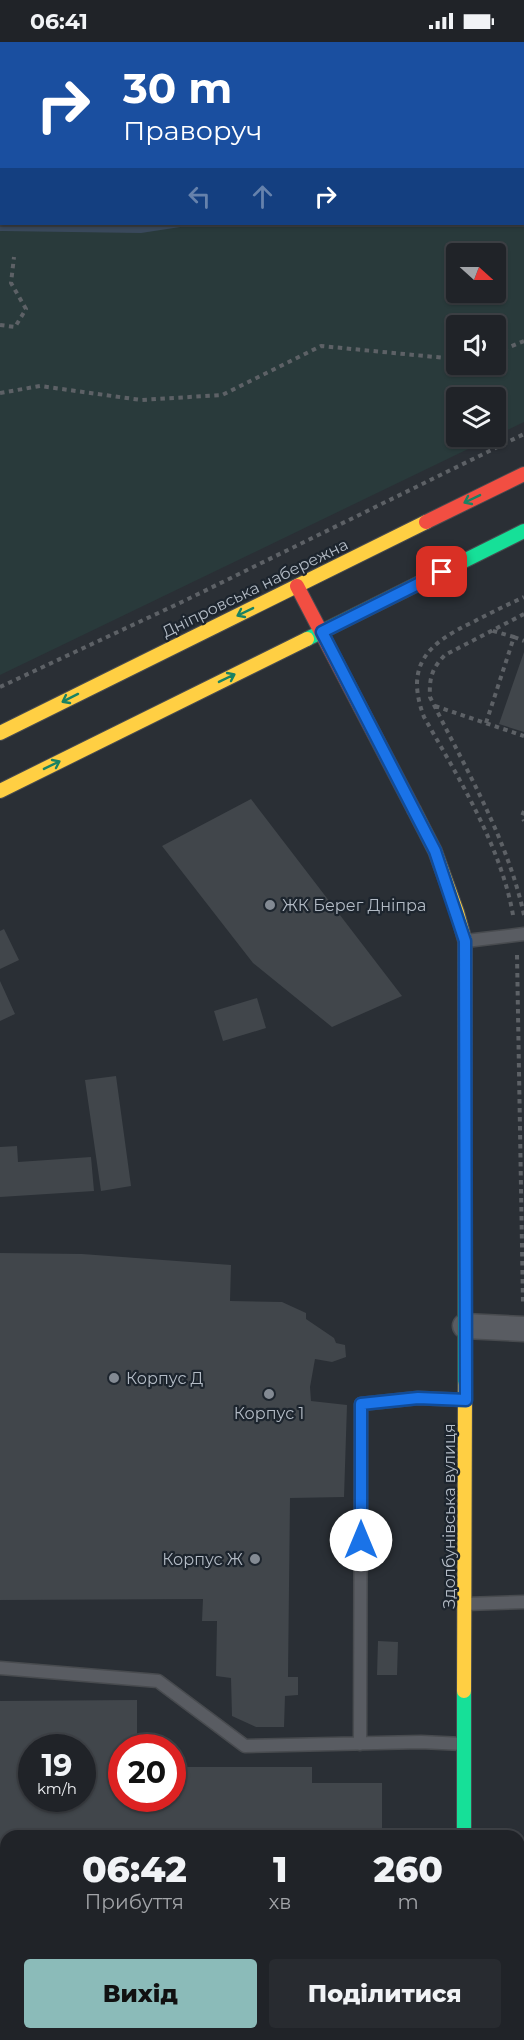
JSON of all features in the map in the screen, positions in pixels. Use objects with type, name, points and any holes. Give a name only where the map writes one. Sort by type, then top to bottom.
[{"type":"street","name":"Дніпровська набережна","points":[[0,734],[524,474]]},
{"type":"street","points":[[0,791],[524,531]]},
{"type":"street","name":"Здолбунівська вулиця","points":[[297,586],[435,851],[465,941],[464,1830]]},
{"type":"street","points":[[465,1326],[524,1329]]},
{"type":"lane","points":[[465,941],[524,934]]},
{"type":"lane","points":[[360,1744],[361,1404],[418,1398],[466,1400]]},
{"type":"lane","points":[[465,1604],[524,1602]]},
{"type":"lane","points":[[0,1668],[158,1681],[245,1746],[421,1742],[465,1745]]},
{"type":"path","points":[[0,325],[15,327],[26,309],[11,283],[14,257]]},
{"type":"path","points":[[506,347],[524,340]]},
{"type":"path","points":[[0,393],[40,386],[141,400],[222,395],[321,346],[446,358]]},
{"type":"path","points":[[0,687],[194,596],[524,434]]},
{"type":"path","points":[[524,614],[453,650],[436,664],[430,674],[430,697],[507,853],[518,886],[524,915]]},
{"type":"path","points":[[490,630],[524,641]]},
{"type":"path","points":[[486,723],[514,637]]},
{"type":"path","points":[[435,706],[524,736]]},
{"type":"path","points":[[524,811],[522,816],[524,821]]},
{"type":"shaded area","points":[[0,225],[524,225],[524,422],[506,431],[506,387],[446,387],[446,447],[472,447],[0,675]]},
{"type":"water","points":[[0,225],[193,225],[141,233],[0,231]]},
{"type":"building","points":[[524,652],[524,732],[499,724]]},
{"type":"building","name":"ЖК Берег Дніпра","points":[[251,799],[402,996],[332,1027],[253,963],[162,846]]},
{"type":"building","points":[[4,929],[19,960],[0,969],[0,931]]},
{"type":"building","points":[[0,981],[15,1014],[0,1021]]},
{"type":"building","points":[[257,998],[266,1028],[223,1041],[214,1011]]},
{"type":"building","points":[[116,1076],[131,1186],[101,1191],[85,1080]]},
{"type":"building","points":[[17,1146],[18,1162],[91,1157],[94,1191],[0,1197],[0,1147]]},
{"type":"building","name":"Корпус Д","points":[[0,1253],[82,1254],[231,1265],[230,1301],[282,1302],[306,1313],[306,1319],[334,1338],[336,1343],[345,1345],[346,1357],[332,1362],[315,1359],[310,1387],[311,1401],[347,1405],[344,1497],[290,1498],[288,1677],[298,1677],[298,1695],[285,1696],[284,1727],[256,1727],[232,1716],[231,1678],[216,1676],[217,1621],[202,1621],[203,1599],[0,1600]]},
{"type":"building","points":[[378,1641],[398,1642],[397,1675],[377,1675]]},
{"type":"building","points":[[137,1700],[137,1734],[108,1734],[108,1812],[186,1812],[186,1767],[312,1767],[312,1783],[382,1783],[382,1830],[0,1830],[0,1701]]},
{"type":"traffic: fast","points":[[307,639],[524,531]]},
{"type":"traffic: fast","points":[[465,1116],[465,1385]]},
{"type":"traffic: fast","points":[[464,1691],[464,1830]]},
{"type":"traffic: slow","points":[[0,733],[426,522]]},
{"type":"traffic: slow","points":[[0,791],[307,639]]},
{"type":"traffic: slow","points":[[414,810],[435,851],[465,941],[465,1116]]},
{"type":"traffic: slow","points":[[464,1691],[465,1385]]},
{"type":"traffic: jam","points":[[426,522],[524,474]]},
{"type":"traffic: jam","points":[[297,586],[414,810]]},
{"type":"place","name":"ЖК Берег Дніпра","points":[[270,905]]},
{"type":"place","name":"Корпус Д","points":[[114,1378]]},
{"type":"place","name":"Корпус 1","points":[[269,1394]]},
{"type":"place","name":"Корпус Ж","points":[[255,1559]]},
{"type":"route","points":[[361,1540],[361,1404],[418,1398],[466,1400],[465,941],[435,851],[322,632],[442,572]]}]
